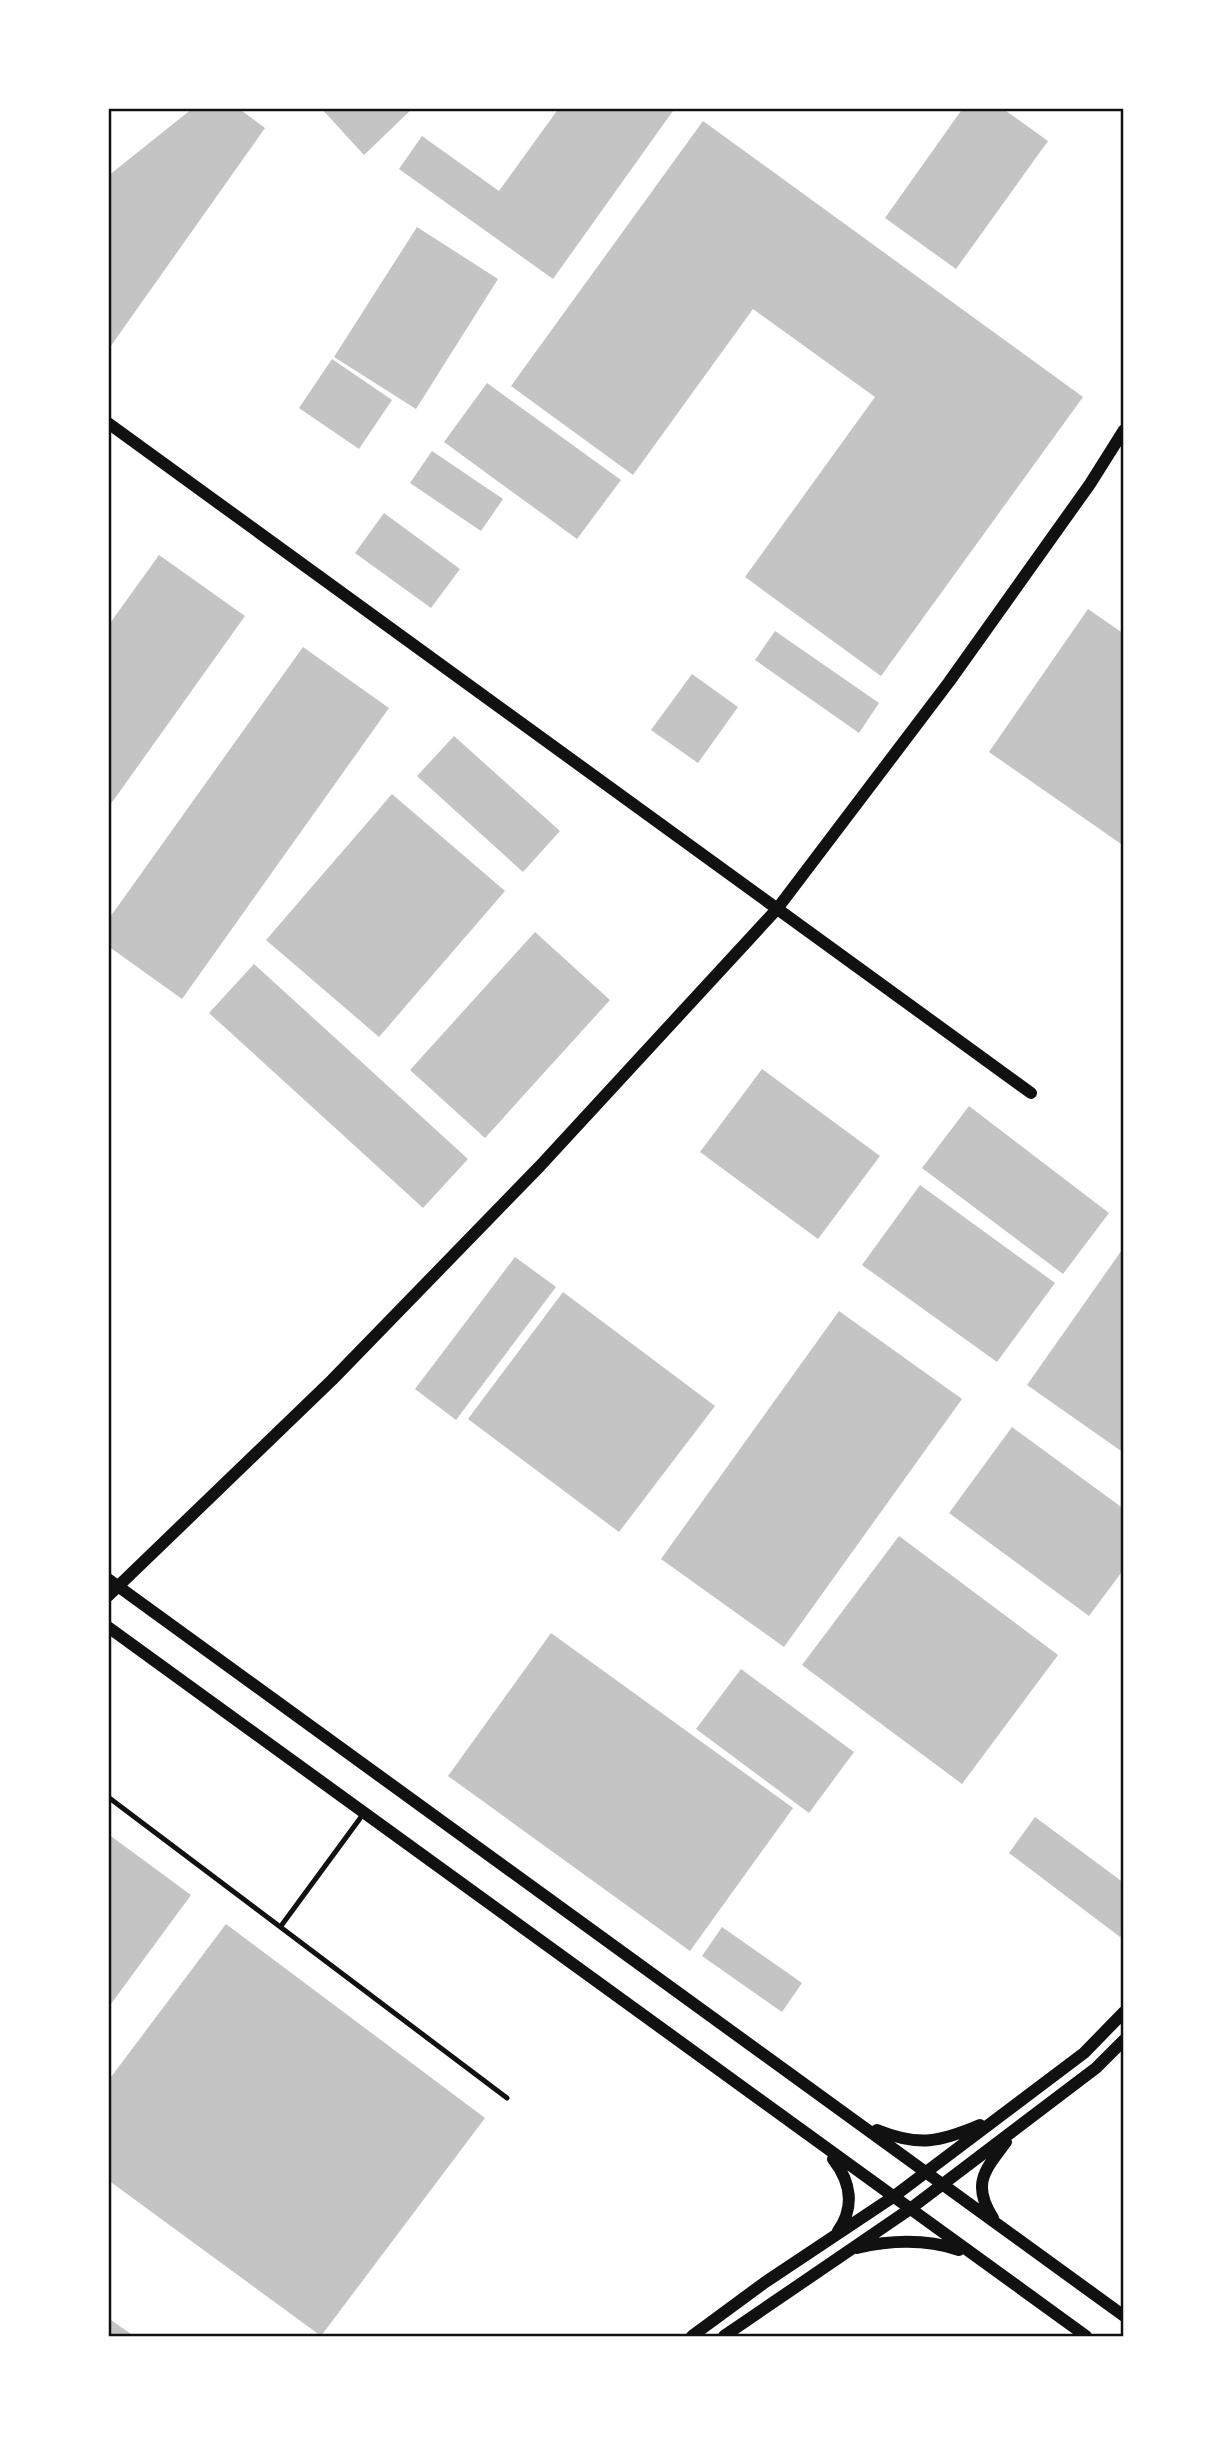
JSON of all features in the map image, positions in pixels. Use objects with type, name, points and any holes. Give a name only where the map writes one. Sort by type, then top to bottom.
[{"type":"street","points":[[108,423],[1031,1093]]},
{"type":"street","points":[[108,1596],[332,1380],[549,1156],[777,909],[949,682],[1090,484],[1124,430]]},
{"type":"street","points":[[108,1579],[1124,2316]]},
{"type":"street","points":[[108,1626],[1086,2336]]},
{"type":"street","points":[[692,2336],[893,2197],[997,2119],[1084,2053],[1124,2012]]},
{"type":"street","points":[[724,2336],[910,2209],[1096,2068],[1124,2040]]},
{"type":"street","points":[[858,2123],[913,2142],[939,2141],[997,2119]]},
{"type":"street","points":[[997,2224],[984,2204],[980,2189],[984,2174],[1015,2130]]},
{"type":"street","points":[[825,2147],[842,2170],[849,2191],[846,2220],[835,2236]]},
{"type":"street","points":[[850,2249],[885,2241],[941,2244],[982,2261]]},
{"type":"lane","points":[[108,1797],[507,2098]]},
{"type":"lane","points":[[281,1926],[364,1812]]},
{"type":"building","points":[[193,108],[238,108],[265,128],[108,350],[108,176]]},
{"type":"building","points":[[321,108],[413,108],[364,155]]},
{"type":"building","points":[[559,108],[675,108],[553,279],[399,169],[422,136],[499,191]]},
{"type":"building","points":[[963,108],[1002,108],[1048,141],[956,269],[885,218]]},
{"type":"building","points":[[703,121],[1083,397],[881,676],[745,577],[875,397],[753,309],[633,475],[511,386]]},
{"type":"building","points":[[417,227],[498,279],[416,409],[334,357]]},
{"type":"building","points":[[332,359],[392,400],[359,449],[299,408]]},
{"type":"building","points":[[487,383],[621,480],[577,539],[444,442]]},
{"type":"building","points":[[432,451],[503,499],[481,531],[410,483]]},
{"type":"building","points":[[384,513],[460,569],[431,608],[355,553]]},
{"type":"building","points":[[159,555],[245,616],[108,808],[108,626]]},
{"type":"building","points":[[1088,609],[1124,634],[1124,846],[989,752]]},
{"type":"building","points":[[775,631],[879,703],[859,733],[755,660]]},
{"type":"building","points":[[303,647],[389,708],[182,999],[108,946],[108,920]]},
{"type":"building","points":[[692,674],[738,707],[698,763],[651,730]]},
{"type":"building","points":[[454,736],[560,831],[523,872],[417,776]]},
{"type":"building","points":[[392,794],[505,891],[379,1037],[266,940]]},
{"type":"building","points":[[535,932],[610,1000],[485,1138],[410,1070]]},
{"type":"building","points":[[254,964],[468,1159],[423,1208],[209,1013]]},
{"type":"building","points":[[762,1069],[880,1156],[818,1239],[700,1152]]},
{"type":"building","points":[[969,1106],[1109,1213],[1063,1274],[922,1168]]},
{"type":"building","points":[[920,1185],[1055,1283],[997,1362],[862,1265]]},
{"type":"building","points":[[1124,1247],[1124,1453],[1027,1385]]},
{"type":"building","points":[[515,1257],[556,1287],[456,1420],[415,1389]]},
{"type":"building","points":[[563,1292],[715,1406],[619,1532],[468,1419]]},
{"type":"building","points":[[839,1311],[962,1399],[784,1647],[661,1559]]},
{"type":"building","points":[[1012,1427],[1124,1509],[1124,1569],[1089,1616],[949,1513]]},
{"type":"building","points":[[899,1536],[1058,1655],[962,1784],[802,1665]]},
{"type":"building","points":[[551,1633],[793,1808],[690,1951],[448,1776]]},
{"type":"building","points":[[741,1669],[854,1752],[809,1813],[696,1729]]},
{"type":"building","points":[[1035,1817],[1124,1883],[1124,1932],[1120,1937],[1009,1853]]},
{"type":"building","points":[[108,1834],[191,1895],[108,2008]]},
{"type":"building","points":[[226,1924],[485,2118],[321,2336],[108,2180],[108,2081]]},
{"type":"building","points":[[722,1927],[802,1983],[782,2012],[702,1956]]},
{"type":"building","points":[[108,2318],[134,2336],[108,2336]]}]
